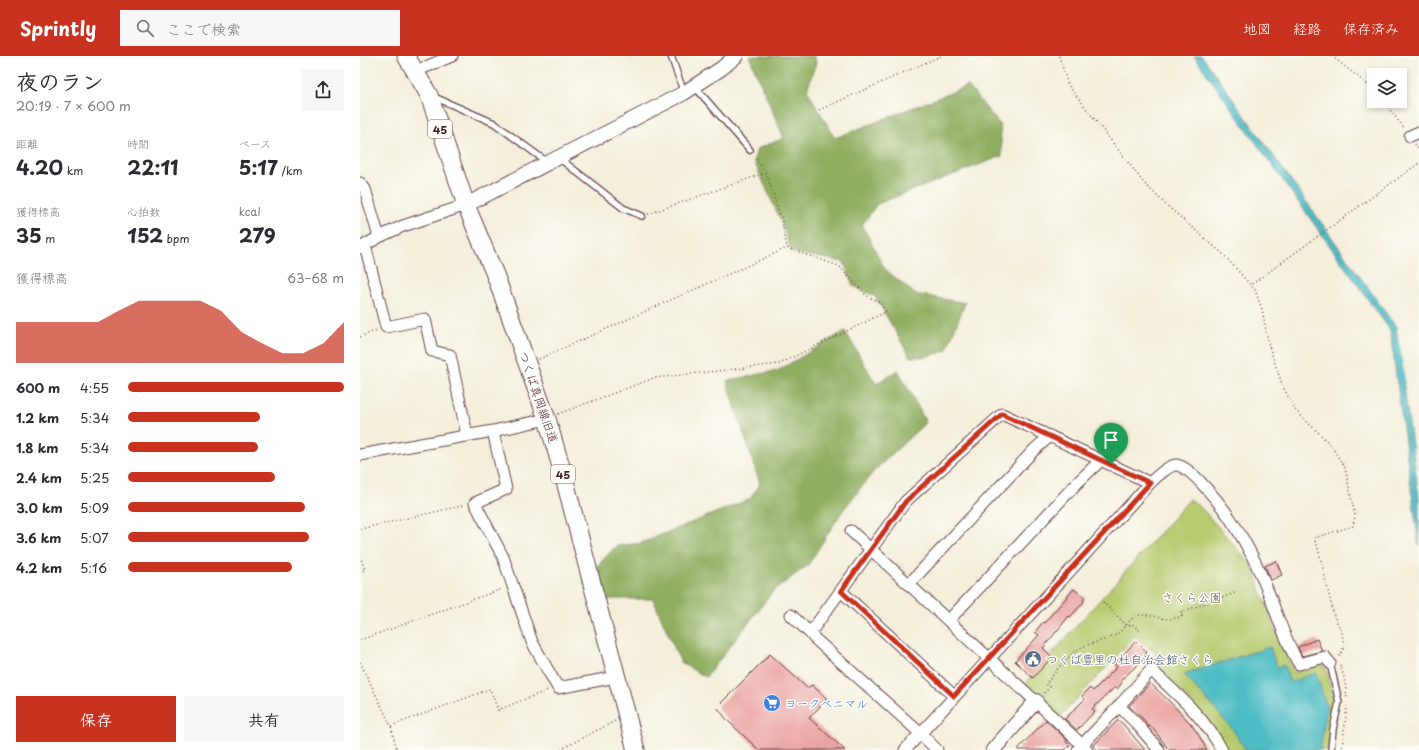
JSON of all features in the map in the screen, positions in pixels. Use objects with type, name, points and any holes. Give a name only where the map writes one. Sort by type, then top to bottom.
[{"type":"main road","name":"つくば真岡線旧道","points":[[406,56],[429,95],[466,205],[496,277],[547,418],[636,750]]},
{"type":"street","points":[[416,71],[452,56]]},
{"type":"street","points":[[467,435],[450,355],[432,351],[425,319],[386,326],[363,247],[379,237],[403,226],[466,205],[553,161],[689,90],[722,68],[736,56]]},
{"type":"street","points":[[360,182],[365,189],[379,237]]},
{"type":"street","points":[[810,633],[872,550],[906,501],[1002,414],[1150,483]]},
{"type":"street","points":[[360,455],[493,431],[547,418]]},
{"type":"street","points":[[493,431],[506,489],[474,503],[503,557],[532,642],[558,688],[616,677]]},
{"type":"street","points":[[909,584],[1029,456],[1050,436]]},
{"type":"street","points":[[949,620],[1076,484],[1101,460]]},
{"type":"street","points":[[905,750],[1150,483],[1172,466],[1178,466],[1195,477],[1209,491],[1238,531],[1263,580],[1292,652],[1299,664],[1325,657],[1330,663]]},
{"type":"street","points":[[851,531],[1036,701],[1083,748],[1151,670],[1181,697],[1206,725],[1222,750]]},
{"type":"street","points":[[841,591],[954,696]]},
{"type":"street","points":[[791,615],[937,750]]},
{"type":"street","points":[[993,750],[1036,701]]},
{"type":"street","points":[[1119,706],[1137,724],[1159,750]]},
{"type":"lane","points":[[671,56],[689,90],[750,150]]},
{"type":"lane","points":[[429,95],[494,123],[623,208],[642,216]]},
{"type":"lane","points":[[1330,663],[1339,702],[1333,729],[1332,750]]},
{"type":"path","points":[[819,110],[941,56]]},
{"type":"path","points":[[1059,56],[1068,85],[1144,183],[1222,253],[1252,285],[1262,309],[1269,346],[1283,387],[1296,411],[1330,444],[1345,468],[1355,516],[1353,526],[1314,538],[1319,552],[1334,616],[1342,633],[1344,647],[1340,653],[1339,660],[1344,677],[1347,699]]},
{"type":"path","points":[[1332,56],[1367,84]]},
{"type":"path","points":[[1390,108],[1414,134],[1419,151]]},
{"type":"path","points":[[750,150],[766,173],[782,217],[787,248]]},
{"type":"path","points":[[1252,285],[1419,163]]},
{"type":"path","points":[[642,216],[766,173]]},
{"type":"path","points":[[528,364],[787,248],[839,266],[867,296],[880,302],[886,312],[779,364],[654,378],[547,418]]},
{"type":"path","points":[[360,337],[386,326]]},
{"type":"path","points":[[360,529],[474,503]]},
{"type":"path","points":[[360,556],[365,570],[360,571]]},
{"type":"path","points":[[360,640],[513,585]]},
{"type":"path","points":[[1036,701],[1050,687],[1046,684],[1073,653],[1116,635],[1134,617],[1140,615],[1163,619],[1173,619],[1182,616],[1181,612],[1235,593]]},
{"type":"path","points":[[1102,602],[1126,625]]},
{"type":"path","points":[[1126,625],[1128,626],[1132,624],[1140,631]]},
{"type":"path","points":[[360,662],[391,726],[397,750]]},
{"type":"path","points":[[391,726],[490,689],[498,710],[542,693],[556,685]]},
{"type":"path","points":[[1342,750],[1347,705]]},
{"type":"path","points":[[561,750],[627,715]]},
{"type":"green space","points":[[749,56],[814,56],[816,62],[807,90],[835,138],[968,86],[1000,125],[1002,156],[877,204],[862,225],[885,269],[915,294],[965,303],[946,351],[925,357],[910,357],[875,296],[853,286],[844,262],[791,252],[783,226],[754,161],[757,149],[784,138]]},
{"type":"green space","points":[[845,331],[876,384],[898,370],[926,422],[873,472],[841,513],[808,565],[773,591],[706,677],[681,663],[653,599],[591,599],[583,581],[616,546],[641,543],[750,499],[760,484],[727,381],[779,370]]},
{"type":"green space","name":"さくら公園","points":[[1190,499],[1203,510],[1252,566],[1275,628],[1294,673],[1322,664],[1326,668],[1336,707],[1331,727],[1328,750],[1227,750],[1186,697],[1156,665],[1156,654],[1135,636],[1059,718],[1024,685]]},
{"type":"water","points":[[1194,56],[1202,56],[1396,327],[1419,498],[1419,546],[1390,330]]},
{"type":"water","points":[[1270,647],[1277,667],[1284,665],[1290,682],[1316,673],[1327,708],[1320,750],[1246,750],[1233,730],[1184,674]]},
{"type":"building","points":[[1276,561],[1282,575],[1271,580],[1265,566]]},
{"type":"building","points":[[1074,589],[1085,598],[1083,601],[1084,602],[1070,617],[1069,616],[1043,648],[1052,657],[1033,678],[1015,661],[1039,635],[1035,632],[1043,622],[1044,623]]},
{"type":"building","points":[[1317,639],[1322,651],[1302,656],[1298,647]]},
{"type":"building","points":[[1136,641],[1147,652],[1145,654],[1147,656],[1121,680],[1122,683],[1117,689],[1115,687],[1092,709],[1095,711],[1077,730],[1065,719],[1085,699],[1082,696],[1090,688],[1093,691],[1117,667],[1114,664]]},
{"type":"building","name":"ヨークベニマル","points":[[770,654],[807,688],[812,685],[827,699],[809,718],[845,750],[759,750],[728,721],[717,707]]},
{"type":"building","points":[[1150,683],[1191,724],[1207,750],[1169,750],[1151,726],[1149,727],[1144,720],[1129,706]]},
{"type":"building","points":[[1046,720],[1067,740],[1066,742],[1070,745],[1065,750],[1017,750]]},
{"type":"building","points":[[1118,720],[1145,750],[1098,750],[1093,746]]},
{"type":"waterway","points":[[1398,344],[1404,382]]},
{"type":"place","name":"つくば豊里の杜自治会館さくら","points":[[1033,659]]},
{"type":"place","name":"ヨークベニマル","points":[[772,703]]},
{"type":"route","points":[[1002,414],[1111,464],[1150,483],[954,696],[841,591],[906,501],[1002,414]]}]
